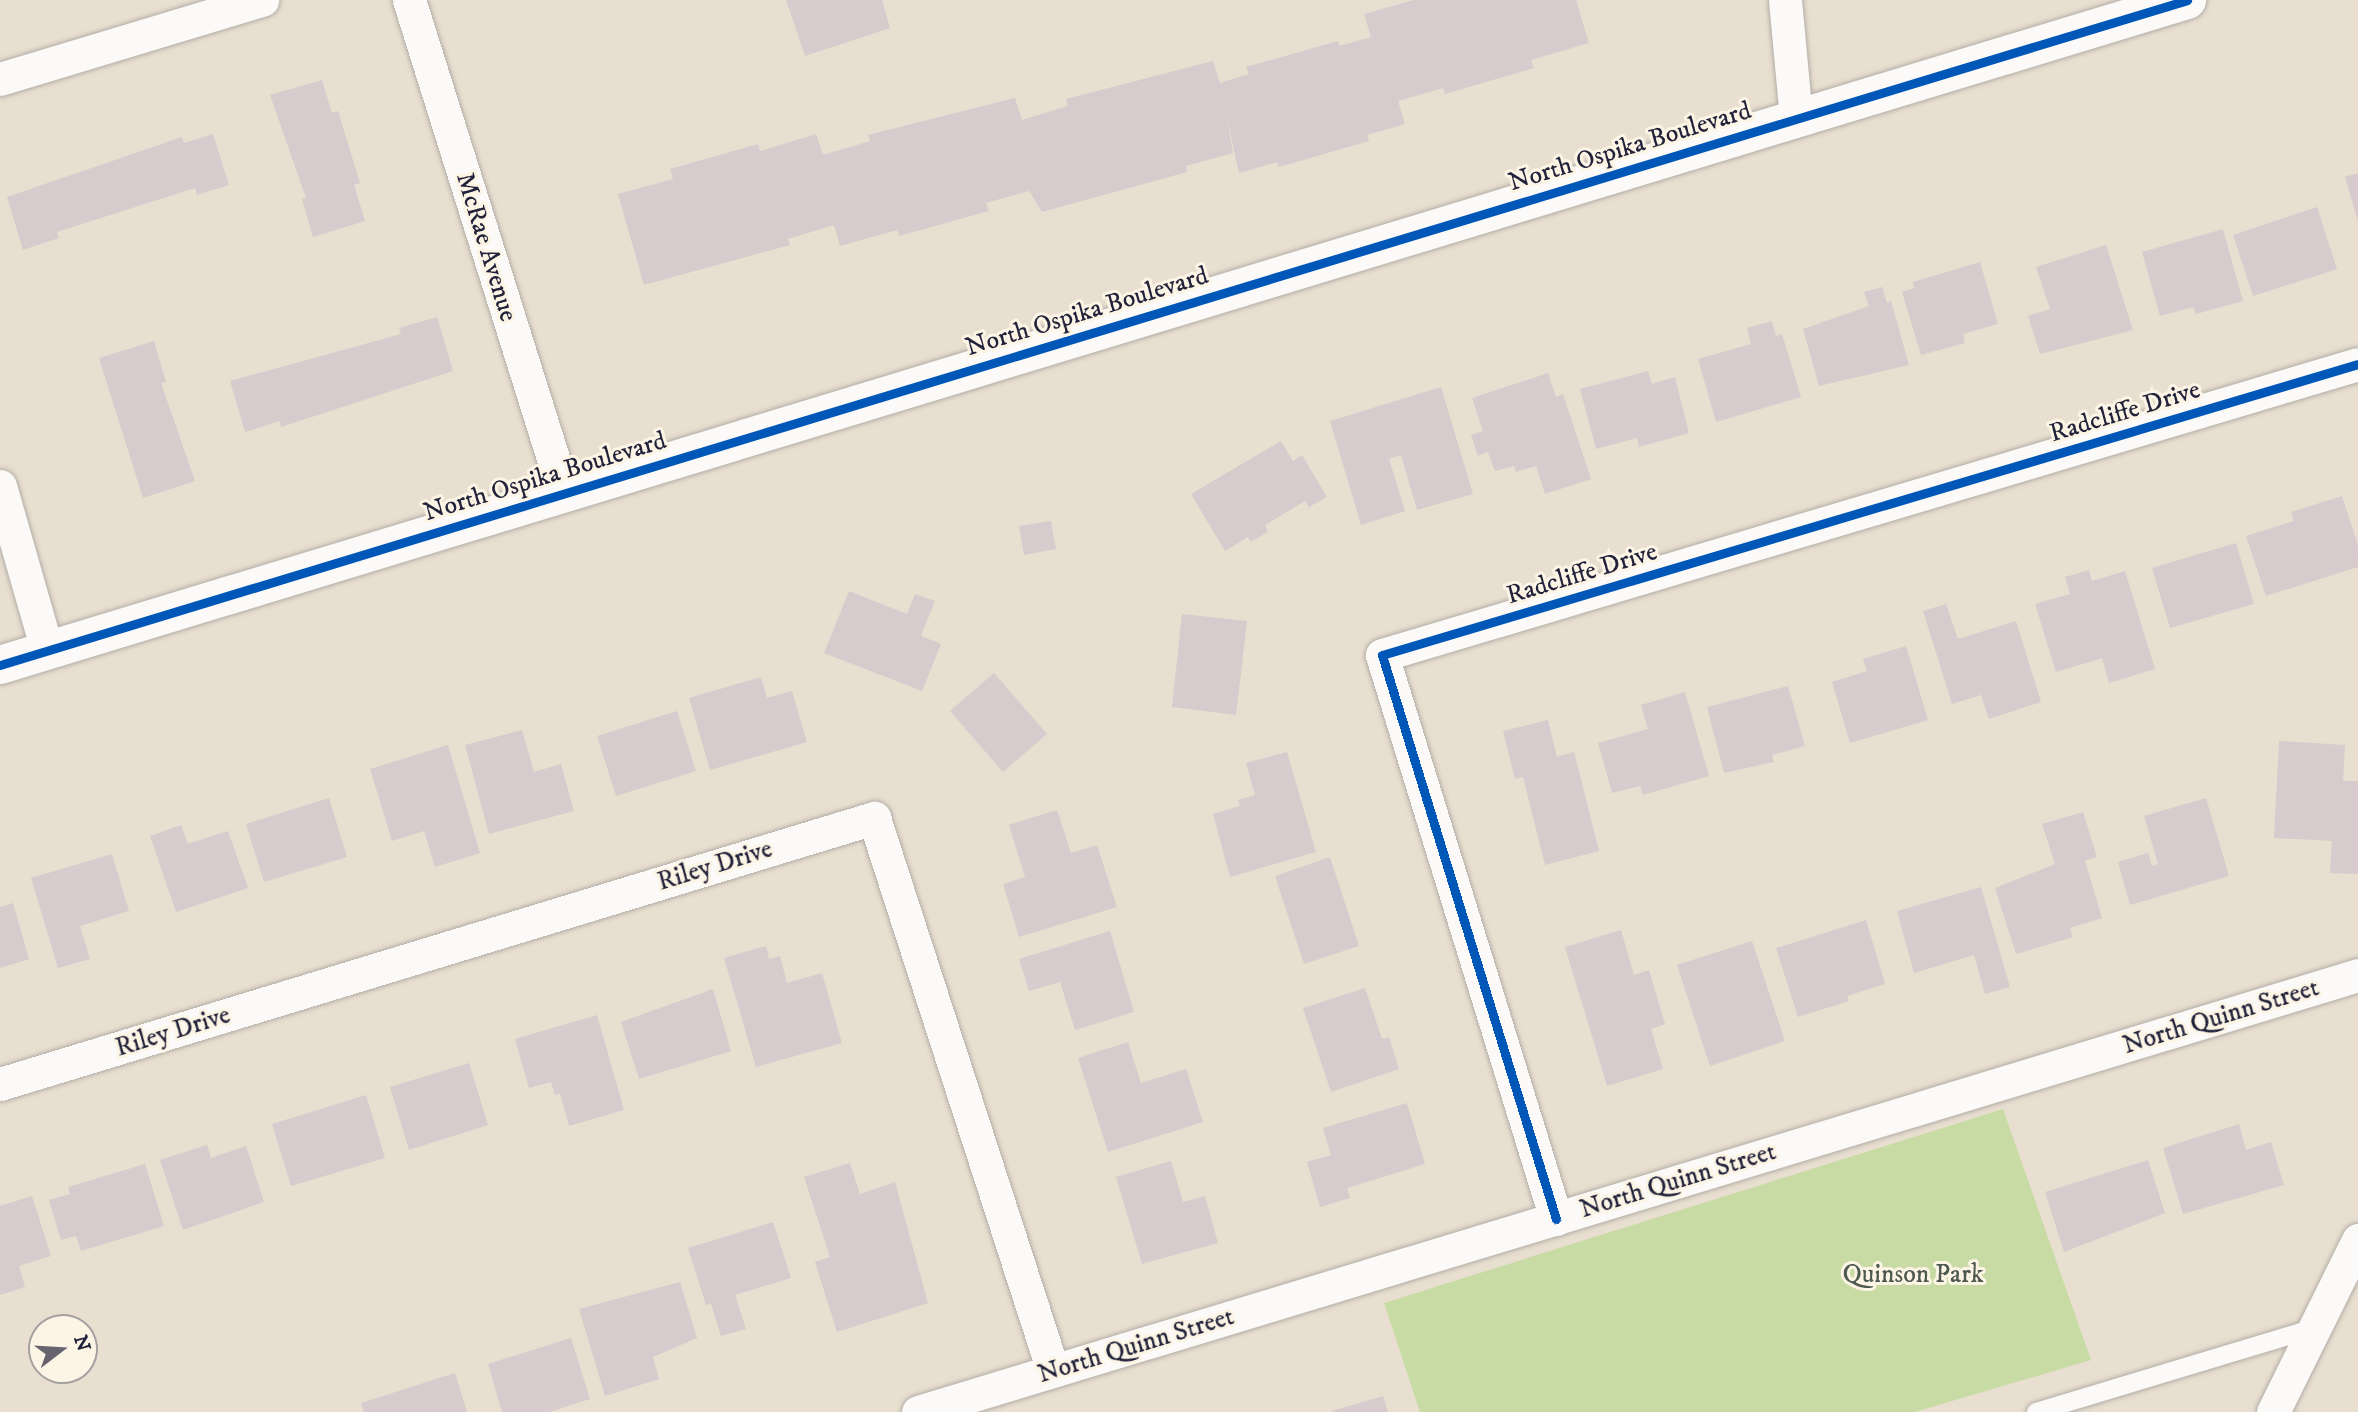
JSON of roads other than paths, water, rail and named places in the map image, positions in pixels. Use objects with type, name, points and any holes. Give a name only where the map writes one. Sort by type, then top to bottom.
[{"type":"street","points":[[0,79],[261,0]]},
{"type":"street","name":"McRae Avenue","points":[[410,0],[564,493]]},
{"type":"street","points":[[1785,0],[1796,118]]},
{"type":"street","name":"North Ospika Boulevard","points":[[0,664],[2187,0]]},
{"type":"street","name":"Radcliffe Drive","points":[[1556,1219],[1382,655],[2358,364]]},
{"type":"street","points":[[0,486],[47,650]]},
{"type":"street","name":"Riley Drive","points":[[0,1084],[874,818],[1053,1371]]},
{"type":"street","name":"North Quinn Street","points":[[918,1412],[2358,975]]},
{"type":"street","points":[[2273,1412],[2358,1240]]},
{"type":"lane","points":[[2036,1412],[2315,1328]]},
{"type":"park label","name":"Quinson Park","points":[[1913,1275]]}]
